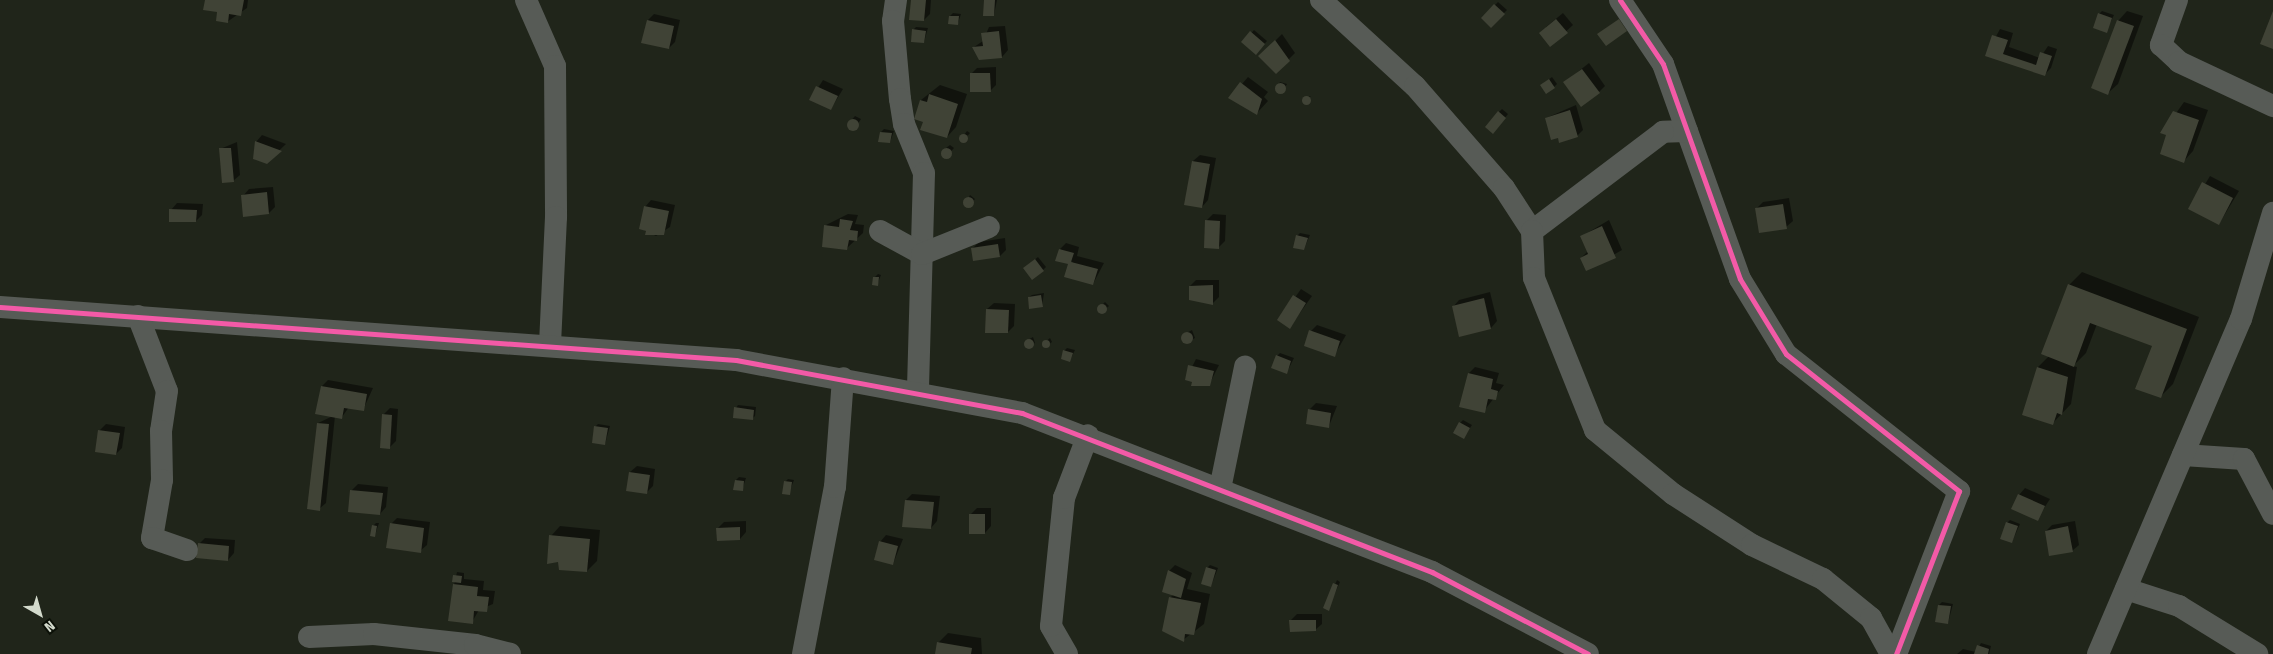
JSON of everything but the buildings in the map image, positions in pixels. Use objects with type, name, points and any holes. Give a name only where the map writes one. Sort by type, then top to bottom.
[{"type":"street","points":[[526,0],[555,66],[556,217],[550,346]]},
{"type":"street","points":[[541,0],[545,43]]},
{"type":"street","points":[[896,0],[893,21],[904,124],[924,173],[918,392]]},
{"type":"street","points":[[1321,0],[1415,86],[1504,188],[1532,231],[1534,278],[1595,430],[1673,494],[1752,545],[1822,579],[1871,618],[1891,654]]},
{"type":"street","points":[[1620,0],[1663,64],[1740,279],[1786,354],[1959,491],[1896,654]]},
{"type":"street","points":[[2177,0],[2161,45],[2179,62],[2273,106]]},
{"type":"street","points":[[1532,231],[1663,132],[1687,131]]},
{"type":"street","points":[[2098,654],[2240,319],[2273,213]]},
{"type":"street","points":[[922,254],[989,227]]},
{"type":"street","points":[[880,231],[922,254]]},
{"type":"street","points":[[0,307],[736,360],[843,378],[1022,413],[1088,435],[1432,572],[1583,651]]},
{"type":"street","points":[[138,316],[167,392],[161,431],[162,480],[152,538],[187,550]]},
{"type":"street","points":[[1220,489],[1245,367]]},
{"type":"street","points":[[804,654],[835,487],[843,378]]},
{"type":"street","points":[[1067,654],[1051,626],[1064,498],[1088,435]]},
{"type":"street","points":[[2183,455],[2244,459],[2273,514]]},
{"type":"street","points":[[2126,589],[2179,606],[2257,654]]},
{"type":"street","points":[[309,637],[374,634],[476,645],[510,654]]},
{"type":"street","points":[[1551,654],[1583,651]]},
{"type":"cycle path","points":[[1620,0],[1663,64],[1740,279],[1786,354],[1959,491],[1896,654]]},
{"type":"cycle path","points":[[0,307],[736,360],[1022,413],[1432,572],[1588,654]]}]
